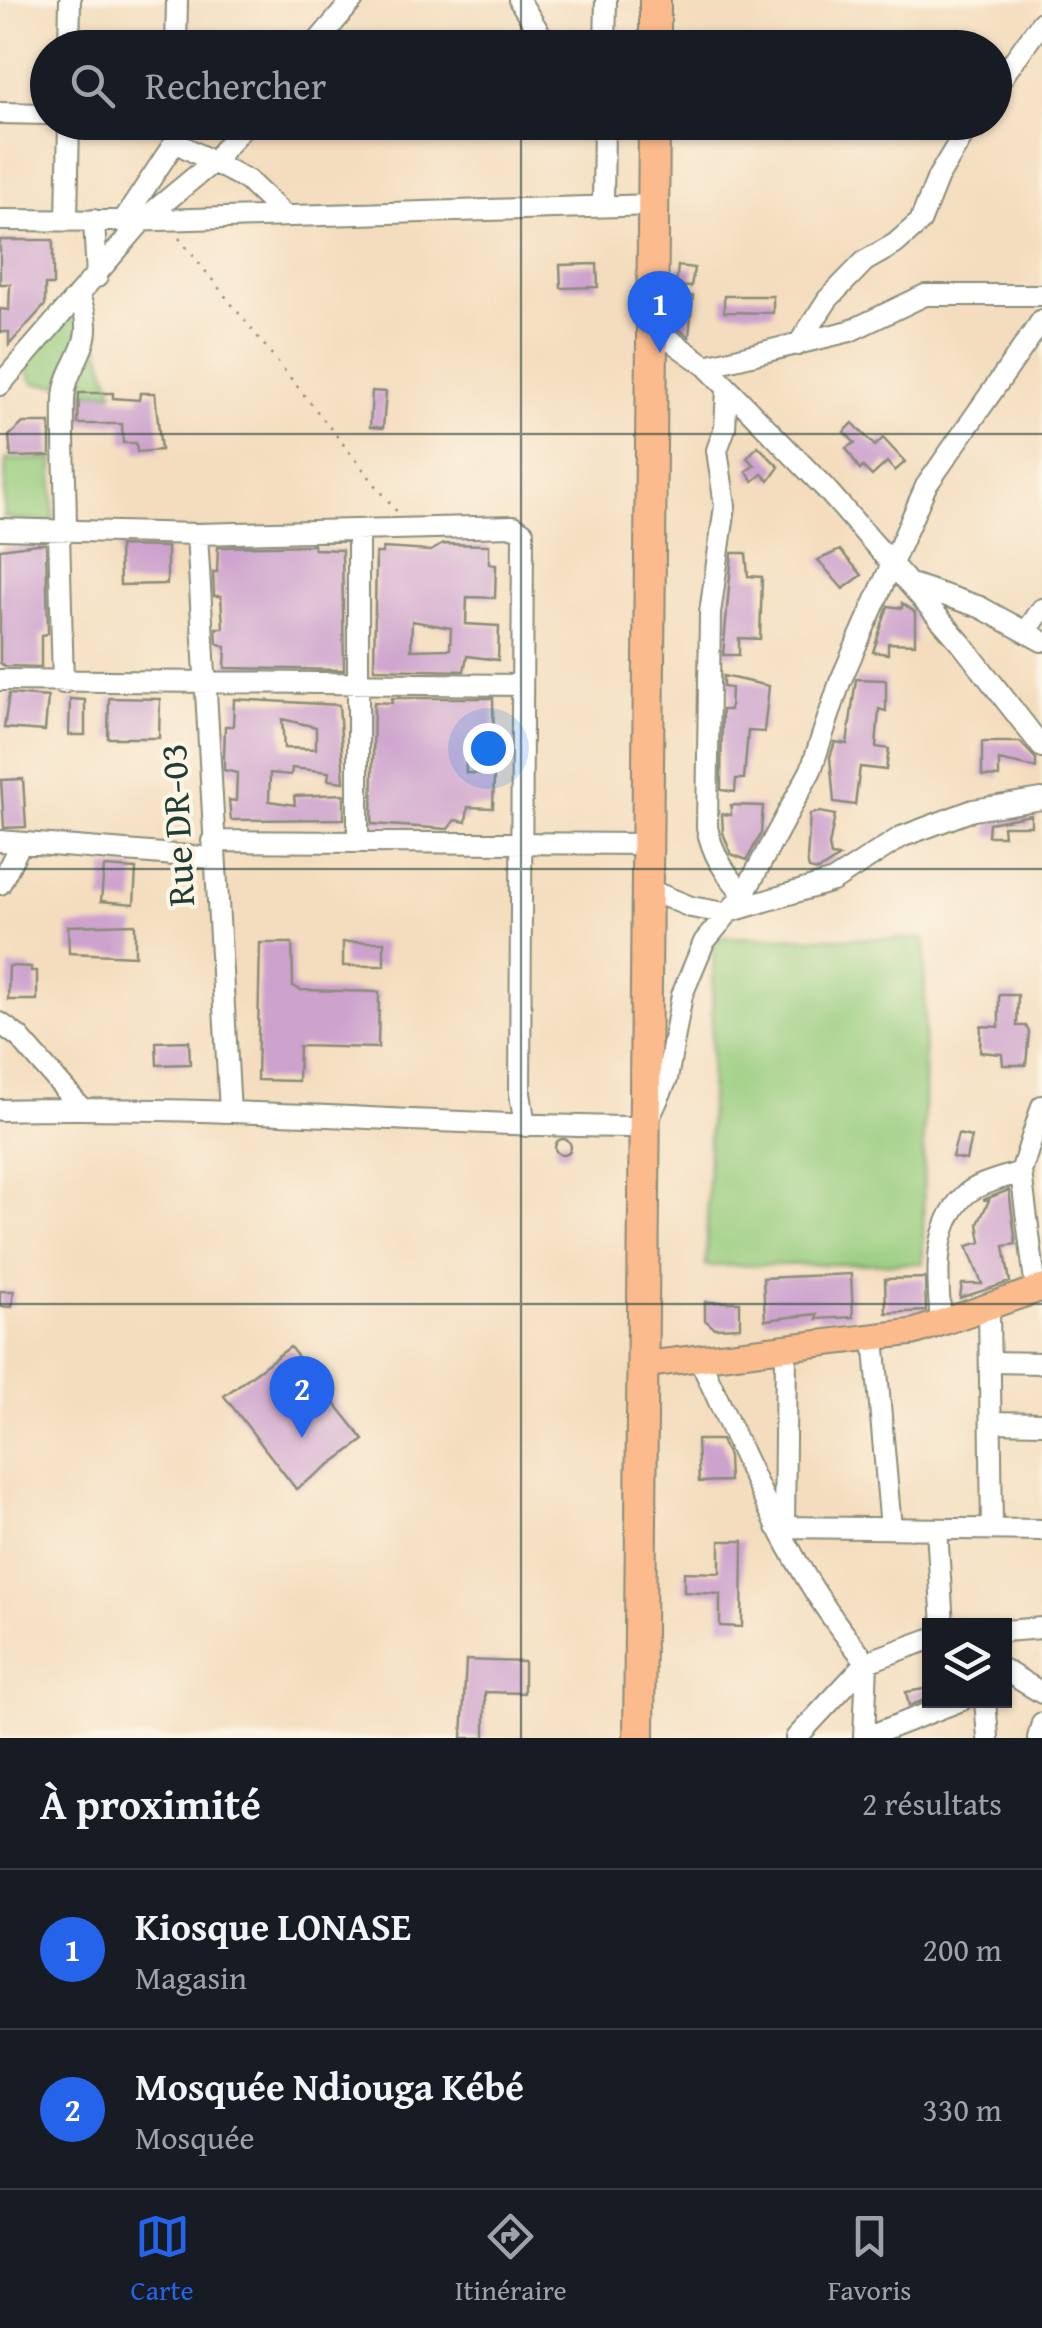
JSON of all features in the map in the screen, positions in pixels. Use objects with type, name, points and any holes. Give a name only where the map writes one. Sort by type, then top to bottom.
[{"type":"highway","points":[[655,0],[655,30]]},
{"type":"highway","points":[[639,1738],[654,140]]},
{"type":"main road","points":[[641,1365],[874,1338],[941,1324],[1039,1289]]},
{"type":"street","points":[[70,0],[70,30]]},
{"type":"street","points":[[176,30],[177,0]]},
{"type":"street","points":[[328,30],[354,0]]},
{"type":"street","points":[[520,0],[538,30]]},
{"type":"street","points":[[605,30],[606,0]]},
{"type":"street","points":[[1012,63],[1042,22]]},
{"type":"street","points":[[0,113],[30,114]]},
{"type":"street","points":[[67,219],[68,140]]},
{"type":"street","points":[[143,219],[172,140]]},
{"type":"street","points":[[185,140],[212,162],[247,180],[283,214]]},
{"type":"street","points":[[0,385],[143,219],[212,162],[231,140]]},
{"type":"street","points":[[602,206],[604,140]]},
{"type":"street","points":[[798,345],[828,299],[865,261],[896,244],[920,222],[938,178],[961,140]]},
{"type":"street","points":[[0,220],[654,205]]},
{"type":"street","points":[[94,220],[96,276]]},
{"type":"street","points":[[706,366],[850,330],[924,295],[1042,295]]},
{"type":"street","points":[[63,683],[64,395],[85,347],[86,320],[79,296]]},
{"type":"street","points":[[0,1110],[230,1112],[525,1126],[645,1127],[667,1080],[682,995],[704,942],[744,894],[812,770],[840,682],[926,486],[1042,320]]},
{"type":"street","points":[[653,328],[706,366],[894,564],[1004,701],[1029,725],[1042,747]]},
{"type":"street","points":[[727,389],[725,428],[717,450],[725,506],[710,613],[707,826],[710,846],[726,876],[744,894]]},
{"type":"street","points":[[0,529],[198,534],[358,533],[514,526],[523,532],[519,843],[520,1093],[525,1126]]},
{"type":"street","points":[[358,533],[358,842]]},
{"type":"street","name":"Rue DR-03","points":[[198,534],[230,1112]]},
{"type":"street","points":[[912,585],[980,606],[1034,637],[1042,609]]},
{"type":"street","points":[[0,680],[521,685]]},
{"type":"street","points":[[649,890],[691,907],[725,913],[833,881],[902,837],[973,810],[1042,799]]},
{"type":"street","points":[[0,884],[10,843],[213,849],[358,842],[649,844]]},
{"type":"street","points":[[0,1022],[19,1037],[82,1109]]},
{"type":"street","points":[[1039,1289],[1021,1172],[1042,1106]]},
{"type":"street","points":[[941,1324],[937,1268],[947,1220],[965,1194],[1021,1172]]},
{"type":"street","points":[[989,1308],[992,1530]]},
{"type":"street","points":[[874,1338],[890,1528]]},
{"type":"street","points":[[781,1527],[786,1350]]},
{"type":"street","points":[[698,1358],[829,1618],[867,1662],[864,1738],[941,1708]]},
{"type":"street","points":[[990,1362],[1042,1363]]},
{"type":"street","points":[[991,1422],[1042,1424]]},
{"type":"street","points":[[781,1527],[1042,1530]]},
{"type":"street","points":[[938,1528],[943,1618]]},
{"type":"street","points":[[1012,1630],[1042,1628]]},
{"type":"street","points":[[796,1738],[867,1662],[922,1642]]},
{"type":"street","points":[[1012,1675],[1042,1693]]},
{"type":"street","points":[[986,1708],[988,1738]]},
{"type":"street","points":[[1038,1738],[1042,1724]]},
{"type":"path","points":[[143,219],[412,530]]},
{"type":"green space","points":[[80,297],[86,320],[60,385],[33,383],[24,361]]},
{"type":"green space","points":[[92,326],[113,392],[72,392]]},
{"type":"green space","points":[[53,459],[53,523],[4,518],[6,460]]},
{"type":"green space","points":[[714,937],[925,939],[923,1263],[706,1266]]},
{"type":"building","points":[[0,240],[53,240],[53,285],[45,285],[45,305],[9,345],[9,332],[0,332],[0,309],[9,310],[10,284],[0,284]]},
{"type":"building","points":[[597,264],[598,287],[561,288],[560,265]]},
{"type":"building","points":[[678,266],[694,268],[691,287],[676,286]]},
{"type":"building","points":[[684,295],[693,296],[689,337],[674,326],[680,318]]},
{"type":"building","points":[[724,296],[773,296],[773,313],[724,312]]},
{"type":"building","points":[[372,391],[386,392],[383,428],[370,427]]},
{"type":"building","points":[[79,393],[113,393],[113,398],[139,400],[140,393],[155,393],[161,450],[137,452],[136,443],[123,443],[122,424],[78,424]]},
{"type":"building","points":[[23,423],[50,423],[50,456],[11,457],[9,436]]},
{"type":"building","points":[[853,423],[875,446],[883,438],[905,462],[895,471],[887,462],[872,476],[863,467],[860,470],[846,448],[855,443],[844,432]]},
{"type":"building","points":[[758,446],[779,467],[769,481],[762,474],[753,481],[746,471],[755,465],[747,458]]},
{"type":"building","points":[[46,544],[48,633],[41,636],[41,667],[5,666],[0,663],[0,549]]},
{"type":"building","points":[[443,544],[489,545],[489,564],[496,565],[495,598],[467,597],[466,624],[499,626],[498,660],[467,656],[464,671],[374,669],[376,553],[382,553],[383,548],[431,551]],"holes":[[[412,621],[451,628],[450,649],[411,650]]]},
{"type":"building","points":[[314,545],[314,549],[342,550],[344,670],[225,668],[226,647],[217,643],[216,628],[223,628],[221,596],[214,596],[218,547]]},
{"type":"building","points":[[119,546],[167,547],[167,584],[120,585]]},
{"type":"building","points":[[840,550],[862,575],[843,589],[818,560]]},
{"type":"building","points":[[732,553],[746,553],[748,576],[762,577],[760,639],[739,638],[739,655],[723,655]]},
{"type":"building","points":[[902,603],[915,612],[915,644],[888,643],[888,654],[873,652],[888,606],[902,608]]},
{"type":"building","points":[[723,676],[769,686],[764,732],[748,731],[744,779],[736,779],[735,792],[721,790],[722,710],[730,710],[731,688],[723,687]]},
{"type":"building","points":[[856,679],[886,680],[886,711],[879,709],[876,747],[889,749],[886,770],[860,767],[855,805],[834,802],[830,757],[835,742],[847,744]]},
{"type":"building","points":[[9,694],[48,697],[45,731],[4,728]]},
{"type":"building","points":[[109,698],[160,699],[159,738],[108,738]]},
{"type":"building","points":[[392,698],[493,698],[494,750],[465,749],[466,773],[494,774],[493,808],[468,807],[466,822],[455,820],[448,829],[372,824],[374,702],[392,703]]},
{"type":"building","points":[[70,699],[85,700],[85,735],[69,735]]},
{"type":"building","points":[[234,699],[339,705],[344,782],[328,780],[329,772],[292,768],[291,775],[270,773],[269,801],[295,805],[294,796],[344,794],[344,819],[231,820],[229,800],[236,801],[237,773],[224,770],[224,758],[225,726],[233,726]],"holes":[[[282,719],[316,727],[316,749],[284,748]]]},
{"type":"building","points":[[982,742],[1020,742],[1036,759],[1036,768],[999,760],[999,777],[982,776]]},
{"type":"building","points":[[23,779],[26,827],[4,828],[1,780]]},
{"type":"building","points":[[731,805],[763,806],[761,833],[747,860],[731,854],[723,833],[722,814],[731,815]]},
{"type":"building","points":[[810,814],[835,815],[829,846],[831,856],[839,857],[818,871],[809,869],[807,860]]},
{"type":"building","points":[[1031,815],[1031,826],[1003,826],[1004,836],[988,836],[989,823]]},
{"type":"building","points":[[104,867],[136,869],[134,904],[101,901]]},
{"type":"building","points":[[135,924],[135,956],[69,953],[68,926]]},
{"type":"building","points":[[343,942],[384,942],[384,966],[343,966]]},
{"type":"building","points":[[260,943],[292,943],[293,986],[301,990],[379,992],[378,1048],[299,1046],[298,1081],[257,1080]]},
{"type":"building","points":[[9,966],[37,971],[37,1000],[8,1000]]},
{"type":"building","points":[[999,995],[1018,995],[1017,1026],[1026,1026],[1029,1032],[1026,1065],[1003,1065],[1002,1054],[980,1052],[981,1026],[999,1027]]},
{"type":"building","points":[[189,1041],[190,1064],[157,1065],[156,1042]]},
{"type":"building","points":[[958,1134],[971,1137],[966,1160],[952,1157]]},
{"type":"building","points":[[563,1139],[571,1147],[563,1155],[555,1147]]},
{"type":"building","points":[[1009,1190],[1016,1244],[1004,1246],[1010,1282],[960,1298],[962,1284],[982,1284],[967,1246],[981,1242],[978,1224],[990,1198],[983,1200]]},
{"type":"building","points":[[851,1274],[853,1317],[817,1319],[817,1314],[765,1320],[763,1278]]},
{"type":"building","points":[[925,1278],[926,1311],[886,1313],[885,1279]]},
{"type":"building","points":[[0,1291],[14,1291],[12,1307],[0,1306]]},
{"type":"building","points":[[705,1302],[740,1302],[740,1327],[714,1328],[705,1320]]},
{"type":"building","points":[[290,1347],[364,1440],[296,1489],[224,1396]]},
{"type":"building","points":[[697,1440],[721,1440],[728,1456],[729,1481],[699,1482]]},
{"type":"building","points":[[720,1541],[743,1541],[742,1627],[720,1626],[720,1594],[684,1592],[684,1572],[720,1573]]},
{"type":"building","points":[[466,1660],[524,1662],[524,1693],[485,1692],[485,1738],[462,1738]]},
{"type":"building","points":[[922,1689],[922,1701],[909,1706],[906,1692]]},
{"type":"place","name":"Kiosque LONASE","points":[[660,353]]},
{"type":"place","name":"Mosquée Ndiouga Kébé","points":[[302,1438]]}]
